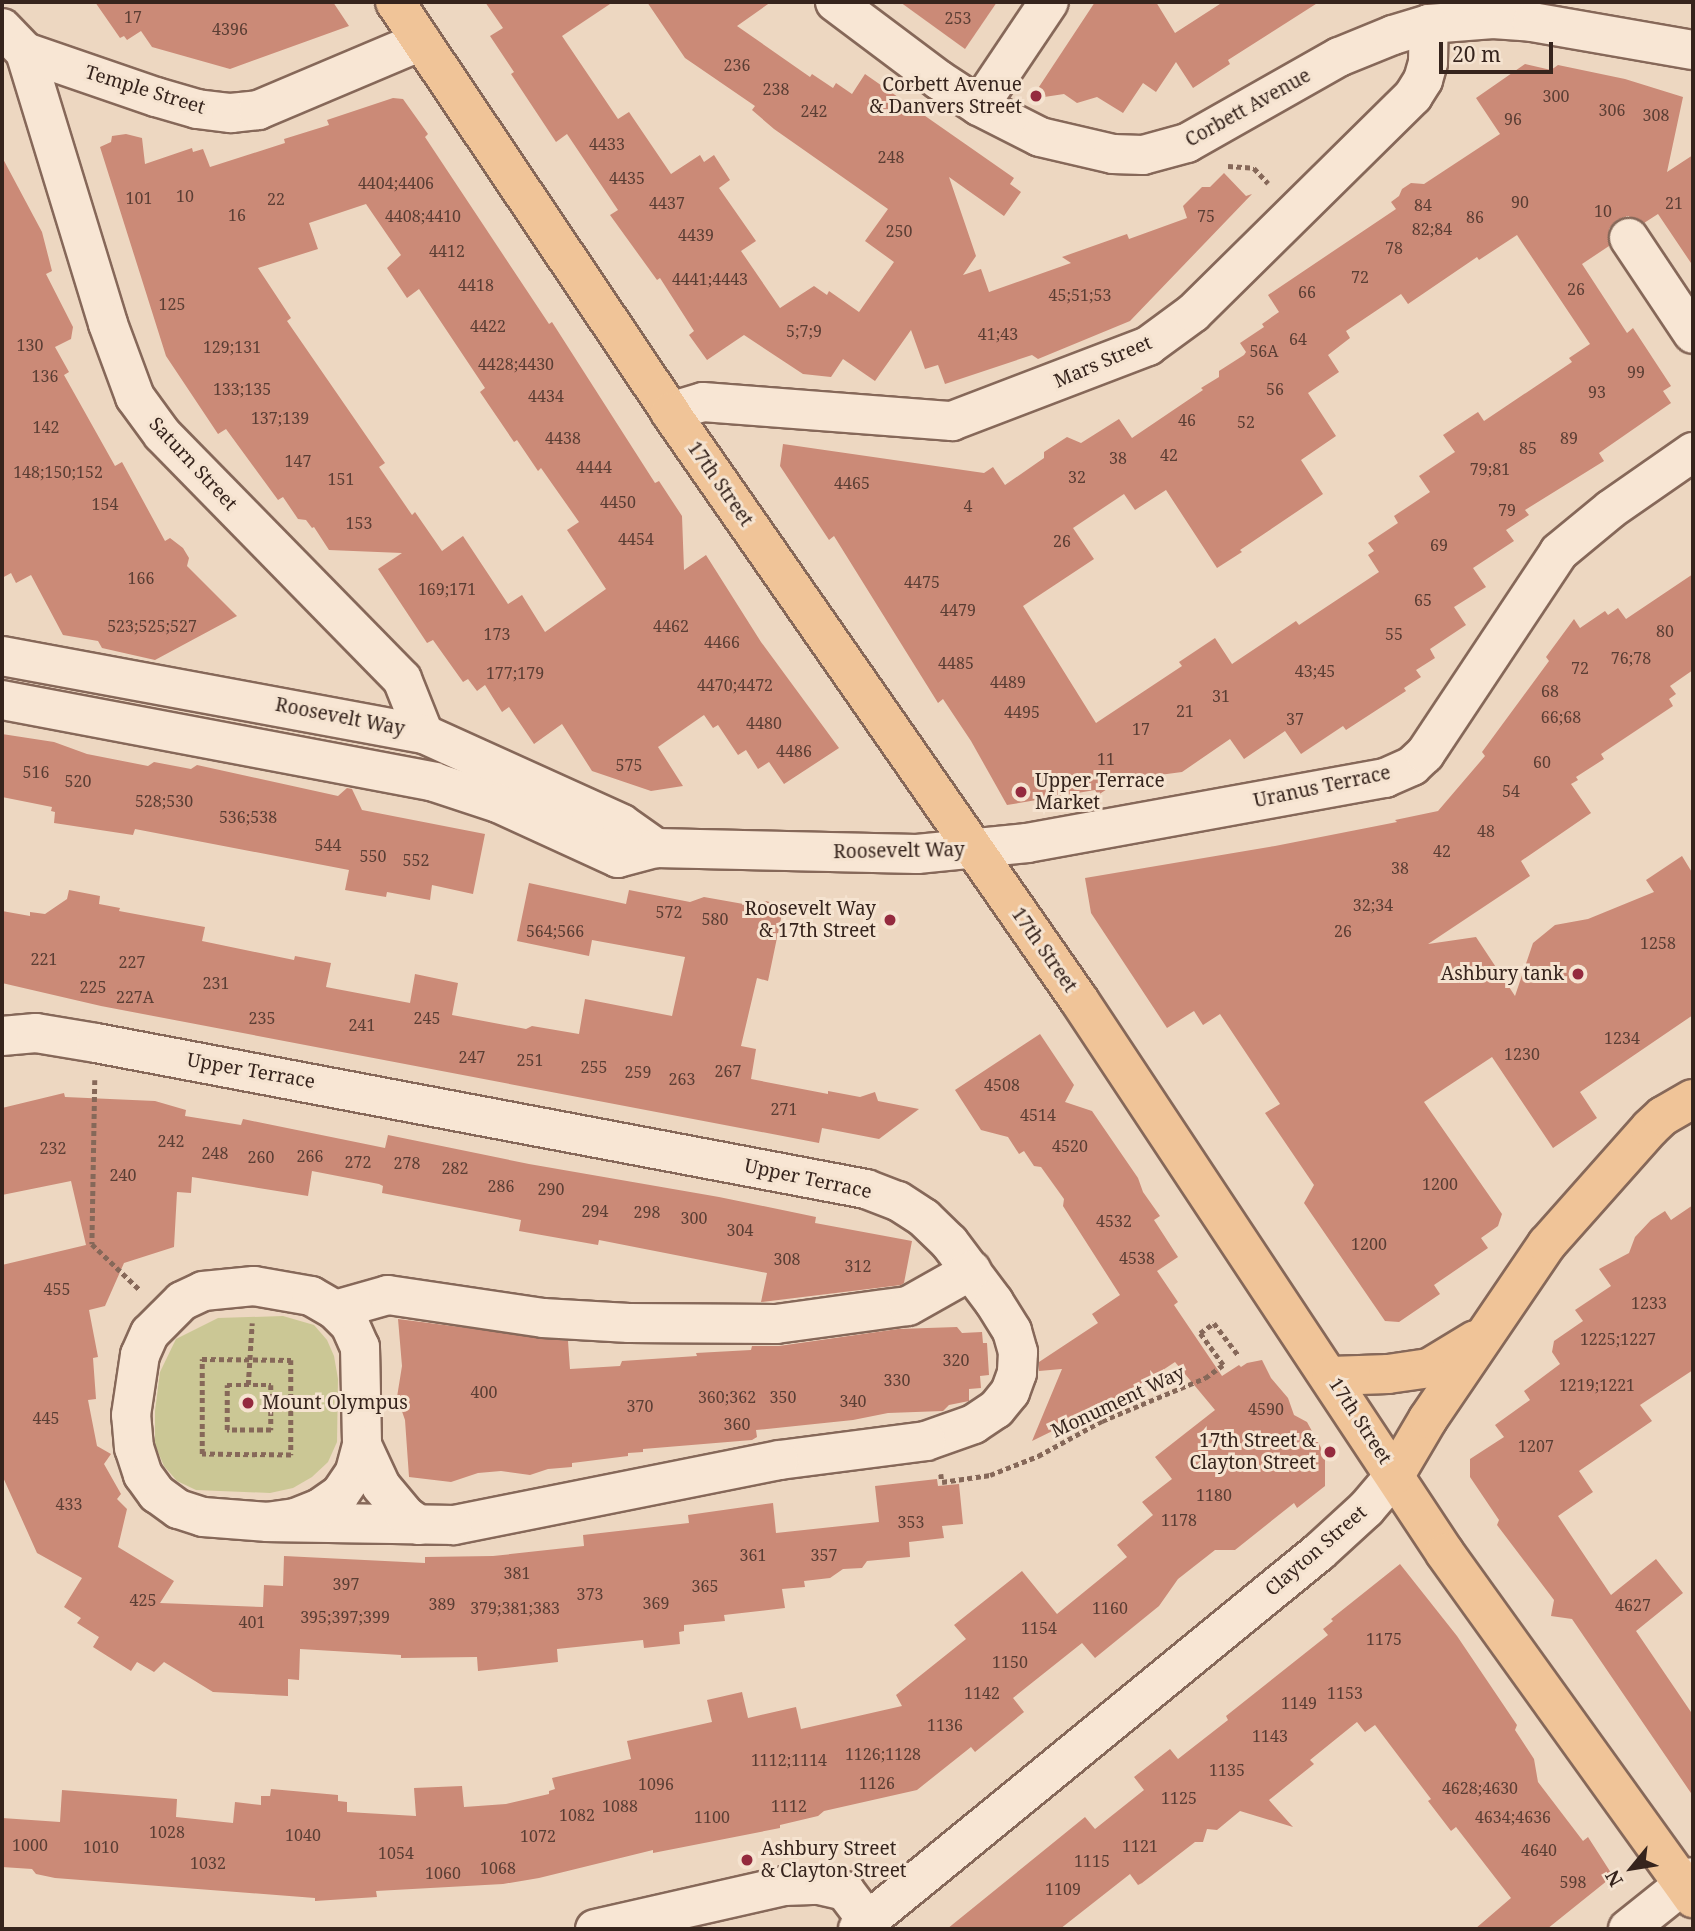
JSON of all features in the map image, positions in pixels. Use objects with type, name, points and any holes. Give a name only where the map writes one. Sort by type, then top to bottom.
[{"type":"main road","name":"17th Street","points":[[395,2],[670,412],[975,850],[1331,1376],[1445,1553],[1690,1886]]},
{"type":"main road","name":"Clayton Street","points":[[1395,1475],[1428,1419],[1547,1244],[1650,1128],[1663,1116],[1693,1099]]},
{"type":"main road","points":[[1331,1376],[1388,1374],[1429,1367],[1485,1334]]},
{"type":"street","name":"Corbett Avenue","points":[[835,2],[939,80],[979,106],[1040,137],[1113,153],[1143,155],[1187,143],[1339,57],[1429,24],[1493,19],[1532,22],[1693,50]]},
{"type":"street","points":[[979,106],[1049,2]]},
{"type":"street","name":"Mars Street","points":[[670,412],[703,402],[951,421],[1148,346],[1193,313],[1413,96],[1423,80],[1428,63],[1429,24]]},
{"type":"street","name":"Temple Street","points":[[14,40],[187,106],[231,113],[258,110],[421,41]]},
{"type":"street","name":"Saturn Street","points":[[14,40],[108,324],[135,397],[162,434],[402,680],[425,734]]},
{"type":"street","points":[[1629,239],[1693,334]]},
{"type":"street","name":"Uranus Terrace","points":[[975,850],[1027,844],[1385,778],[1412,766],[1424,754],[1559,552],[1611,509],[1693,452]]},
{"type":"street","name":"Roosevelt Way","points":[[2,656],[372,722],[425,734],[622,824],[656,848]]},
{"type":"street","name":"Roosevelt Way","points":[[2,700],[434,782],[498,803],[618,858],[656,848],[917,854],[975,850]]},
{"type":"street","name":"Upper Terrace","points":[[2,1036],[36,1033],[96,1042],[866,1189],[898,1201],[924,1218],[949,1241],[972,1269],[1012,1331],[1018,1352],[1017,1373],[1010,1392],[996,1409],[974,1424],[926,1441],[779,1460],[486,1521],[419,1525],[268,1522],[203,1517],[178,1509],[157,1494],[143,1475],[134,1448],[131,1415],[140,1355],[150,1333],[166,1315],[182,1301],[203,1292],[254,1286],[311,1296],[335,1310],[350,1325],[360,1347],[362,1444],[355,1472],[340,1494],[320,1508],[295,1518],[268,1522]]},
{"type":"street","points":[[335,1310],[388,1295],[543,1318],[629,1323],[783,1324],[908,1306],[972,1269]]},
{"type":"street","name":"Upper Terrace","points":[[362,1444],[381,1486],[398,1508],[419,1525]]},
{"type":"street","name":"Clayton Street","points":[[863,1925],[1320,1552],[1366,1509],[1395,1475]]},
{"type":"street","points":[[595,1929],[785,1885],[819,1885],[845,1891],[863,1925]]},
{"type":"street","points":[[1628,1929],[1690,1886]]},
{"type":"path","points":[[1201,136],[1222,165],[1254,168],[1295,212]]},
{"type":"path","points":[[95,1093],[92,1244],[142,1292]]},
{"type":"path","points":[[248,1385],[253,1312]]},
{"type":"path","name":"Monument Way","points":[[940,1469],[942,1482],[990,1475],[1038,1456],[1102,1421],[1205,1378],[1223,1365],[1200,1333],[1214,1322],[1238,1355]]},
{"type":"path","points":[[202,1359],[250,1359],[291,1360],[291,1455],[202,1454],[202,1359]]},
{"type":"path","points":[[227,1385],[248,1385],[271,1385],[271,1430],[227,1430],[227,1385]]},
{"type":"shaded area","points":[[283,1316],[314,1325],[327,1340],[334,1356],[338,1379],[337,1442],[328,1462],[312,1477],[293,1488],[270,1493],[196,1490],[177,1481],[164,1466],[155,1445],[155,1411],[160,1372],[176,1339],[218,1318]]},
{"type":"building","points":[[95,2],[333,2],[349,26],[230,69],[152,47],[141,31],[127,40],[124,36],[120,38]]},
{"type":"building","points":[[485,2],[613,2],[562,36],[618,119],[629,112],[671,174],[700,155],[704,162],[714,155],[730,180],[719,188],[756,241],[741,251],[780,308],[814,286],[827,295],[829,291],[859,312],[894,262],[865,241],[888,209],[774,129],[752,110],[755,106],[685,58],[647,2],[771,2],[737,26],[810,77],[812,74],[833,88],[836,83],[852,94],[865,74],[1014,178],[1010,184],[1021,192],[1004,216],[949,177],[976,256],[963,275],[981,269],[989,292],[1071,263],[1062,257],[1127,234],[1129,239],[1187,218],[1183,206],[1202,187],[1210,187],[1224,173],[1246,196],[1252,194],[1130,321],[1038,359],[1032,355],[945,384],[938,365],[925,369],[911,330],[875,381],[843,359],[831,377],[803,374],[744,335],[707,360],[689,335],[694,331],[660,278],[657,280],[610,215],[618,210],[567,134],[556,142],[511,74],[514,72],[490,36],[503,28]]},
{"type":"building","points":[[900,2],[997,2],[965,49]]},
{"type":"building","points":[[1095,2],[1156,2],[1175,33],[1223,2],[1319,2],[1228,60],[1230,64],[1193,88],[1176,62],[1156,92],[1143,83],[1123,113],[1097,97],[1077,103],[1064,94],[1031,99]]},
{"type":"building","points":[[1525,64],[1551,70],[1558,65],[1625,79],[1683,97],[1667,172],[1693,155],[1693,266],[1658,214],[1644,223],[1628,216],[1617,220],[1609,229],[1609,246],[1582,264],[1627,333],[1633,328],[1671,386],[1663,391],[1671,403],[1599,453],[1604,461],[1525,510],[1529,515],[1506,530],[1514,541],[1473,568],[1486,587],[1454,607],[1466,625],[1430,649],[1435,658],[1416,670],[1421,677],[1404,688],[1406,691],[1346,730],[1343,726],[1301,754],[1285,731],[1244,759],[1230,739],[1182,772],[1129,779],[1127,776],[1098,795],[1095,790],[1007,805],[971,741],[943,699],[938,703],[834,536],[829,540],[780,466],[783,444],[984,473],[993,467],[1005,485],[1044,458],[1044,452],[1067,437],[1081,443],[1119,419],[1132,438],[1203,390],[1201,388],[1219,377],[1219,371],[1244,355],[1246,352],[1240,343],[1264,327],[1262,324],[1279,312],[1268,295],[1396,209],[1391,202],[1399,196],[1402,189],[1411,183],[1424,184],[1500,134],[1476,98]],"holes":[[[1517,235],[1590,344],[1569,358],[1572,362],[1484,421],[1478,412],[1443,435],[1455,452],[1419,476],[1430,492],[1394,516],[1398,523],[1368,543],[1374,551],[1368,555],[1379,572],[1299,625],[1296,621],[1232,664],[1215,638],[1179,662],[1182,666],[1096,723],[1023,606],[1094,559],[1073,528],[1124,494],[1135,510],[1166,490],[1217,568],[1323,494],[1301,460],[1336,436],[1308,393],[1339,372],[1328,355],[1350,338],[1346,331],[1401,294],[1408,304],[1477,257],[1479,260]]]},
{"type":"building","points":[[393,98],[403,99],[428,134],[425,137],[549,324],[552,322],[655,483],[659,481],[682,516],[684,570],[706,555],[761,642],[839,748],[784,784],[769,762],[758,769],[746,750],[738,755],[718,725],[713,728],[704,715],[658,747],[683,786],[651,791],[592,771],[562,724],[534,744],[509,707],[502,712],[485,685],[477,691],[468,679],[463,682],[433,640],[427,643],[378,569],[402,553],[329,550],[314,527],[306,520],[298,519],[283,497],[278,500],[226,429],[218,434],[166,356],[100,147],[111,142],[112,136],[126,134],[142,138],[145,164],[192,148],[193,152],[203,149],[210,167],[285,143],[284,139],[329,125],[327,120]],"holes":[[[366,204],[401,255],[387,268],[407,298],[419,289],[485,388],[480,392],[514,442],[517,440],[538,471],[541,468],[579,522],[567,530],[606,589],[545,632],[522,595],[508,604],[463,536],[442,551],[415,512],[412,515],[379,467],[385,463],[287,321],[291,318],[258,268],[318,249],[309,223]]]},
{"type":"building","points":[[2,157],[42,232],[52,271],[46,274],[73,327],[71,339],[55,347],[69,372],[64,375],[115,466],[122,462],[165,541],[170,538],[183,548],[189,558],[187,566],[237,616],[155,660],[102,648],[98,641],[63,635],[31,575],[16,583],[11,573],[2,578]]},
{"type":"building","points":[[1693,574],[1693,670],[1670,686],[1676,694],[1669,699],[1673,706],[1601,754],[1604,759],[1576,777],[1578,780],[1571,784],[1591,813],[1521,861],[1530,876],[1428,944],[1476,937],[1515,996],[1533,943],[1555,925],[1588,919],[1654,892],[1646,880],[1682,856],[1693,874],[1693,1015],[1580,1092],[1597,1118],[1553,1148],[1492,1057],[1424,1102],[1502,1214],[1498,1226],[1481,1238],[1488,1248],[1434,1285],[1440,1294],[1399,1322],[1385,1321],[1304,1203],[1314,1185],[1265,1113],[1280,1104],[1220,1014],[1203,1025],[1194,1011],[1167,1028],[1091,913],[1085,878],[1275,846],[1397,822],[1395,820],[1438,811],[1485,756],[1482,752],[1549,661],[1546,657],[1574,619],[1580,628],[1605,611],[1608,615],[1618,608],[1626,619]]},
{"type":"building","points":[[2,734],[54,742],[87,754],[148,766],[154,762],[191,769],[197,765],[338,796],[347,788],[352,789],[362,810],[485,834],[473,894],[432,885],[430,900],[387,892],[386,897],[345,890],[349,870],[135,829],[133,835],[54,823],[55,812],[51,811],[52,807],[2,797]]},
{"type":"building","points":[[529,883],[626,904],[629,890],[690,902],[704,897],[749,905],[766,901],[773,903],[783,909],[768,981],[757,978],[741,1046],[756,1049],[751,1079],[828,1094],[828,1091],[860,1097],[875,1092],[878,1101],[919,1109],[879,1139],[822,1128],[819,1143],[101,1006],[2,983],[2,911],[30,916],[30,912],[45,914],[67,899],[69,890],[100,896],[99,904],[120,908],[119,911],[205,927],[202,941],[294,960],[295,956],[331,963],[326,987],[410,1003],[415,974],[458,983],[452,1015],[526,1029],[532,1026],[579,1034],[585,999],[672,1016],[685,957],[592,940],[589,956],[517,941]]},
{"type":"building","points":[[1040,1034],[1074,1085],[1065,1102],[1092,1111],[1138,1178],[1143,1192],[1160,1216],[1154,1220],[1178,1257],[1157,1271],[1178,1302],[1174,1305],[1222,1376],[1239,1365],[1241,1367],[1262,1360],[1271,1378],[1288,1398],[1294,1415],[1307,1422],[1325,1455],[1325,1486],[1297,1508],[1294,1503],[1235,1550],[1215,1550],[1178,1579],[1159,1606],[1095,1658],[1082,1643],[1013,1698],[1024,1712],[975,1752],[971,1747],[917,1790],[824,1811],[818,1816],[780,1825],[780,1828],[653,1853],[653,1850],[539,1878],[503,1884],[376,1891],[377,1897],[315,1901],[315,1898],[55,1878],[36,1874],[32,1869],[2,1867],[2,1818],[60,1822],[62,1790],[177,1799],[176,1817],[233,1823],[235,1802],[261,1805],[261,1796],[270,1796],[271,1789],[338,1795],[338,1801],[347,1802],[347,1812],[416,1816],[414,1788],[462,1786],[464,1807],[506,1804],[549,1794],[549,1791],[555,1789],[552,1778],[631,1759],[627,1741],[712,1722],[707,1700],[742,1692],[748,1718],[796,1707],[801,1729],[902,1706],[896,1695],[966,1639],[954,1625],[1022,1571],[1057,1614],[1127,1557],[1117,1545],[1153,1515],[1142,1502],[1172,1479],[1155,1457],[1215,1410],[1175,1362],[1122,1397],[1032,1441],[1062,1369],[1039,1371],[1039,1362],[1098,1323],[1092,1314],[1120,1295],[1063,1206],[1064,1199],[1041,1167],[1034,1166],[1024,1151],[1019,1154],[1008,1137],[981,1130],[955,1090]]},
{"type":"building","points":[[64,1093],[65,1097],[155,1101],[186,1110],[185,1116],[241,1125],[243,1119],[385,1148],[388,1135],[529,1164],[719,1197],[816,1217],[815,1223],[912,1241],[904,1283],[901,1285],[761,1302],[767,1273],[599,1240],[598,1245],[519,1231],[521,1220],[382,1193],[383,1186],[379,1184],[312,1171],[308,1196],[192,1177],[191,1193],[177,1192],[174,1247],[124,1263],[105,1306],[89,1310],[98,1357],[93,1358],[96,1399],[88,1400],[97,1446],[111,1454],[104,1464],[121,1494],[117,1499],[127,1509],[118,1547],[174,1581],[160,1603],[263,1607],[264,1585],[283,1586],[284,1556],[425,1563],[425,1557],[493,1556],[584,1546],[583,1535],[689,1523],[688,1515],[773,1503],[776,1533],[879,1522],[875,1486],[937,1479],[938,1486],[959,1484],[963,1524],[942,1526],[944,1538],[909,1542],[910,1557],[867,1561],[862,1568],[843,1569],[830,1578],[804,1581],[805,1587],[782,1589],[785,1608],[724,1615],[725,1621],[684,1625],[684,1631],[679,1632],[680,1644],[644,1648],[643,1640],[557,1649],[558,1662],[478,1671],[477,1657],[401,1658],[401,1655],[300,1649],[299,1680],[288,1679],[288,1696],[213,1692],[164,1662],[154,1672],[137,1662],[131,1671],[93,1647],[99,1637],[77,1623],[81,1618],[64,1607],[82,1578],[37,1553],[2,1475],[2,1265],[86,1245],[71,1181],[2,1195],[2,1108]]},
{"type":"building","points":[[1693,1205],[1693,1370],[1640,1405],[1652,1421],[1579,1471],[1593,1492],[1558,1516],[1611,1595],[1656,1559],[1683,1593],[1636,1631],[1693,1715],[1693,1796],[1572,1619],[1551,1616],[1554,1600],[1497,1525],[1499,1520],[1470,1477],[1470,1459],[1504,1437],[1495,1425],[1530,1400],[1524,1391],[1560,1364],[1552,1352],[1554,1341],[1583,1321],[1575,1310],[1611,1286],[1599,1269],[1629,1253],[1635,1237],[1651,1220],[1665,1211],[1671,1220]]},
{"type":"building","points":[[398,1319],[568,1341],[570,1369],[620,1366],[622,1361],[751,1350],[752,1346],[779,1346],[898,1329],[957,1327],[962,1333],[982,1332],[983,1343],[987,1343],[989,1375],[980,1376],[981,1388],[969,1389],[969,1401],[949,1405],[943,1411],[888,1413],[853,1420],[756,1430],[757,1437],[752,1440],[643,1449],[643,1452],[628,1453],[628,1456],[572,1463],[572,1467],[548,1469],[530,1475],[501,1471],[478,1473],[451,1482],[409,1477],[405,1420],[397,1397],[402,1366]]},
{"type":"building","points":[[1400,1564],[1457,1636],[1517,1725],[1515,1730],[1534,1759],[1538,1782],[1583,1841],[1588,1837],[1613,1876],[1547,1929],[1475,1929],[1511,1898],[1456,1827],[1451,1831],[1428,1801],[1431,1799],[1375,1725],[1365,1732],[1357,1722],[1310,1760],[1314,1764],[1269,1800],[1293,1827],[1240,1811],[1217,1830],[1207,1829],[1203,1842],[1195,1842],[1142,1883],[1138,1885],[1130,1874],[1060,1929],[947,1929],[1085,1817],[1095,1829],[1144,1790],[1134,1777],[1170,1749],[1178,1759],[1228,1720],[1226,1716],[1328,1635],[1323,1629],[1333,1621],[1331,1619]]},
{"type":"place","name":"Corbett Avenue & Danvers Street","points":[[1036,96]]},
{"type":"place","name":"Upper Terrace Market","points":[[1021,792]]},
{"type":"place","name":"Roosevelt Way & 17th Street","points":[[890,920]]},
{"type":"place","name":"Ashbury tank","points":[[1578,974]]},
{"type":"place","name":"Mount Olympus","points":[[248,1403]]},
{"type":"place","name":"17th Street & Clayton Street","points":[[1330,1452]]},
{"type":"place","name":"Ashbury Street & Clayton Street","points":[[747,1860]]}]
